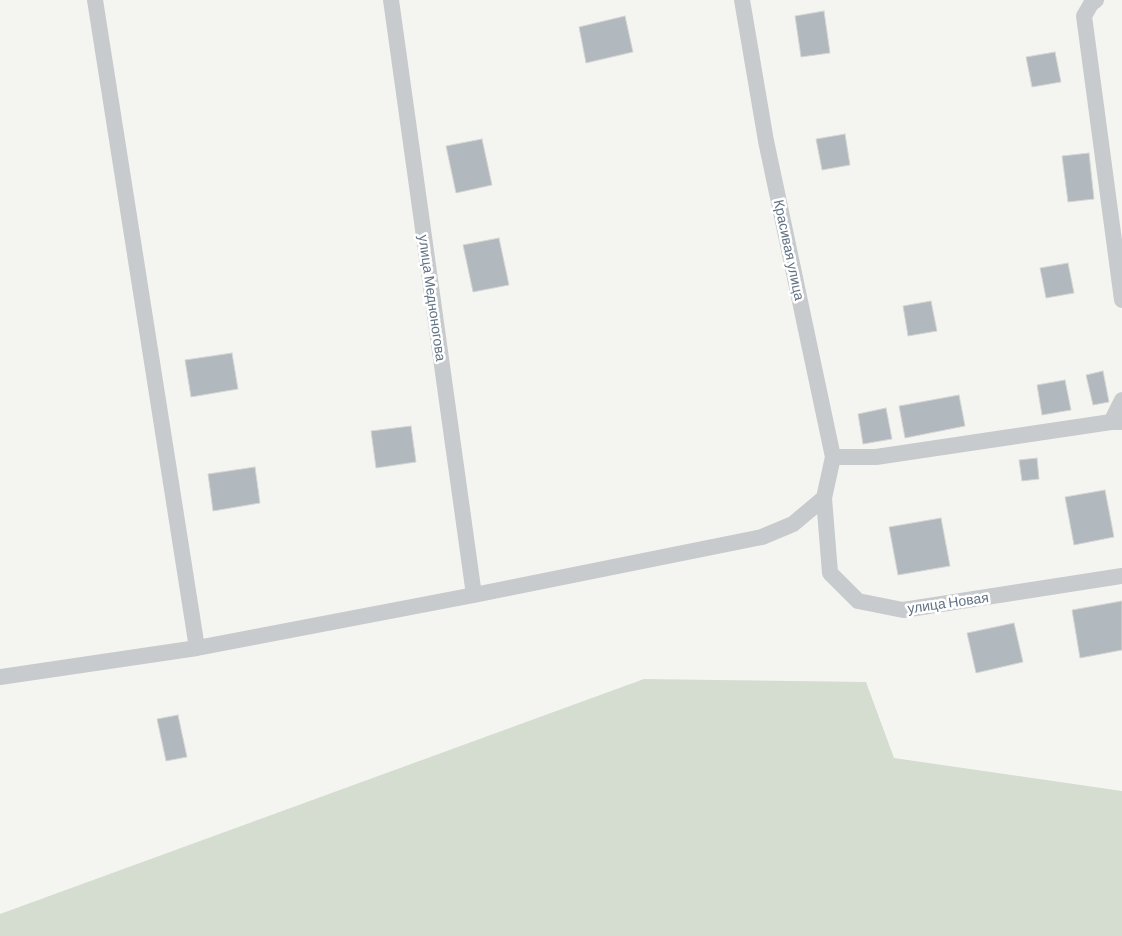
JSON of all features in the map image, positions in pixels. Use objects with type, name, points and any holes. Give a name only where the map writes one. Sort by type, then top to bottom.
[{"type":"street","points":[[95,0],[197,648]]},
{"type":"street","name":"улица Медноногова","points":[[391,0],[474,595]]},
{"type":"street","name":"Красивая улица","points":[[742,0],[766,141],[833,457],[824,498]]},
{"type":"street","points":[[1096,0],[1091,4],[1084,16],[1122,300]]},
{"type":"street","points":[[833,457],[876,457],[1116,422],[1122,400]]},
{"type":"street","points":[[0,677],[197,648],[762,537],[793,524],[824,498]]},
{"type":"street","name":"улица Новая","points":[[824,498],[830,573],[858,601],[903,610],[1122,576]]},
{"type":"shaded area","points":[[644,679],[866,682],[894,758],[1122,791],[1122,936],[0,936],[0,914]]},
{"type":"building","points":[[824,11],[830,53],[801,57],[795,16]]},
{"type":"building","points":[[625,16],[633,52],[586,63],[579,27]]},
{"type":"building","points":[[1055,52],[1061,82],[1032,87],[1026,57]]},
{"type":"building","points":[[845,134],[850,165],[822,170],[816,139]]},
{"type":"building","points":[[482,139],[492,185],[456,193],[446,146]]},
{"type":"building","points":[[1089,153],[1094,199],[1068,202],[1062,156]]},
{"type":"building","points":[[499,238],[509,285],[473,292],[463,245]]},
{"type":"building","points":[[1068,263],[1074,293],[1046,298],[1040,268]]},
{"type":"building","points":[[931,301],[937,331],[908,336],[903,306]]},
{"type":"building","points":[[232,353],[238,389],[191,397],[185,360]]},
{"type":"building","points":[[1103,371],[1109,402],[1093,405],[1086,375]]},
{"type":"building","points":[[1065,380],[1071,410],[1042,415],[1037,385]]},
{"type":"building","points":[[959,395],[965,426],[905,438],[899,406]]},
{"type":"building","points":[[886,408],[892,439],[863,444],[858,414]]},
{"type":"building","points":[[411,426],[416,462],[376,468],[371,431]]},
{"type":"building","points":[[1037,458],[1039,479],[1022,481],[1019,460]]},
{"type":"building","points":[[255,467],[260,503],[213,511],[208,474]]},
{"type":"building","points":[[1105,490],[1114,537],[1074,545],[1065,497]]},
{"type":"building","points":[[941,518],[950,566],[898,575],[889,527]]},
{"type":"building","points":[[1122,601],[1122,650],[1080,658],[1072,610]]},
{"type":"building","points":[[1014,623],[1023,662],[976,673],[967,633]]},
{"type":"building","points":[[178,715],[187,757],[166,761],[157,719]]}]
